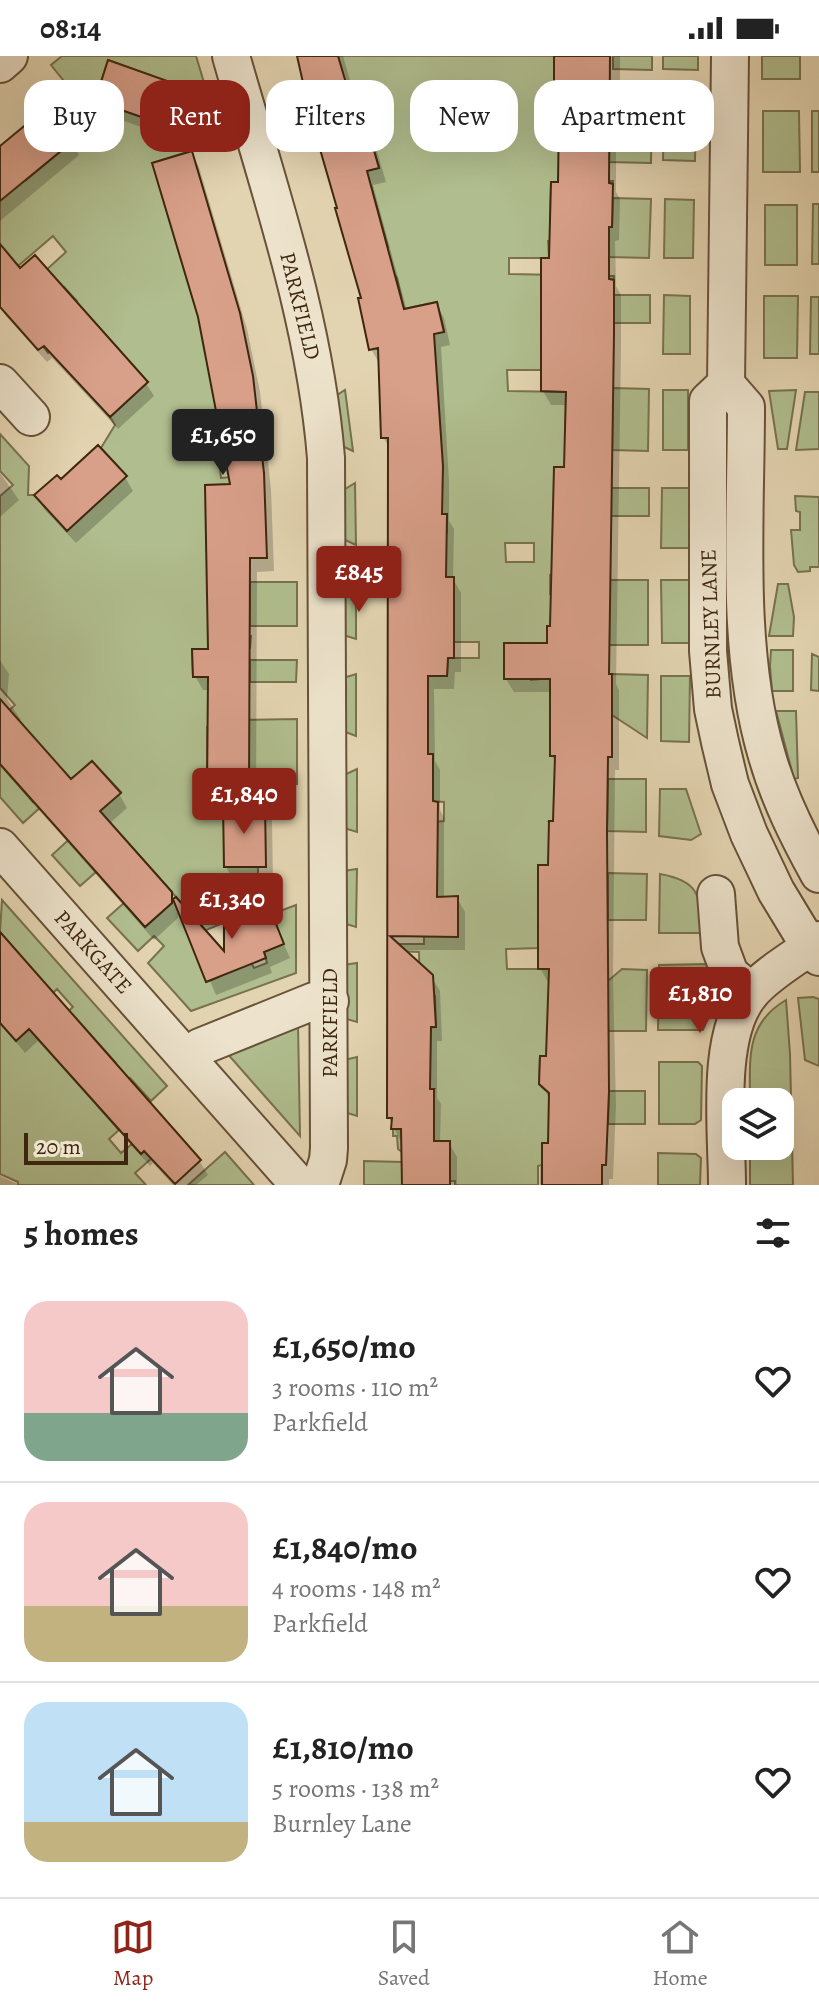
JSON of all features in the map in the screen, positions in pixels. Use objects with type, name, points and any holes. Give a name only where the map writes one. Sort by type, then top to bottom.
[{"type":"street","points":[[0,64],[9,56]]},
{"type":"street","name":"PARKFIELD","points":[[231,56],[298,286],[315,362],[324,426],[328,502],[330,1001],[329,1148],[320,1185]]},
{"type":"street","name":"BURNLEY LANE","points":[[730,56],[726,384],[746,407],[746,635],[754,700],[767,755],[787,813],[819,874]]},
{"type":"street","points":[[0,383],[31,417]]},
{"type":"street","name":"BURNLEY LANE","points":[[726,384],[708,401],[708,651],[713,709],[730,784],[749,834],[776,891],[816,948],[751,991],[734,1018],[727,1055],[727,1185]]},
{"type":"street","name":"PARKGATE","points":[[0,847],[299,1185]]},
{"type":"street","points":[[716,894],[720,947],[730,974],[751,991]]},
{"type":"street","points":[[187,1057],[200,1047],[314,1001],[330,1001]]},
{"type":"green space","points":[[62,56],[196,56],[203,80],[164,80],[108,60],[102,80],[63,80],[51,65]]},
{"type":"green space","points":[[338,56],[554,56],[561,80],[534,80],[534,152],[568,152],[572,180],[613,181],[551,183],[550,226],[562,241],[548,241],[549,258],[509,258],[509,274],[614,276],[614,279],[542,279],[561,370],[507,370],[508,391],[566,392],[565,450],[581,576],[550,575],[550,594],[560,594],[560,626],[547,626],[547,644],[504,659],[504,679],[530,675],[531,680],[541,679],[550,673],[550,756],[555,756],[556,821],[549,822],[591,851],[539,948],[506,949],[507,969],[539,969],[554,963],[573,1056],[540,1056],[539,1084],[545,1090],[556,1090],[555,1123],[542,1165],[538,1166],[538,1185],[455,1185],[455,1181],[450,1181],[398,1149],[397,1136],[393,1136],[393,1129],[434,1089],[430,1089],[430,1040],[421,1028],[436,1027],[435,996],[420,996],[419,952],[395,951],[395,944],[424,944],[424,936],[458,936],[458,897],[437,897],[433,822],[444,821],[444,802],[428,801],[433,779],[433,755],[411,754],[428,676],[447,676],[448,659],[388,658],[400,577],[447,532],[447,514],[442,514],[442,466],[410,339],[444,331],[437,302],[404,309],[397,278],[376,251],[388,247],[371,186],[333,181],[379,167],[375,152],[394,152],[394,80],[342,80]],"holes":[[[505,543],[534,543],[534,562],[506,562]],[[448,642],[479,642],[479,658],[448,658]]]},
{"type":"green space","points":[[613,56],[652,56],[652,70],[613,69]]},
{"type":"green space","points":[[663,56],[698,56],[698,70],[663,69]]},
{"type":"green space","points":[[762,56],[800,56],[800,79],[762,79]]},
{"type":"green space","points":[[124,110],[140,116],[140,152],[183,152],[153,163],[236,411],[215,414],[221,478],[264,474],[209,636],[251,636],[250,648],[192,650],[193,677],[208,677],[208,714],[232,720],[297,719],[297,784],[266,784],[265,804],[224,804],[224,867],[258,867],[258,875],[245,876],[257,909],[189,937],[207,982],[219,977],[217,971],[249,958],[254,968],[267,963],[264,952],[283,944],[272,914],[296,905],[296,973],[191,1011],[148,963],[164,946],[154,936],[138,951],[107,918],[124,903],[145,927],[177,898],[134,850],[121,850],[80,886],[52,855],[121,792],[92,761],[23,823],[0,797],[0,764],[33,802],[65,773],[0,719],[15,705],[0,688],[0,496],[13,485],[0,471],[0,434],[29,466],[28,495],[34,495],[67,530],[126,476],[101,448],[115,425],[110,417],[148,382],[54,349],[48,353],[43,346],[64,314],[77,301],[64,287],[50,299],[34,281],[66,252],[53,236],[18,266],[5,250],[0,254],[0,201],[6,158],[25,181],[60,152],[124,152]],"holes":[[[207,727],[249,727],[249,790],[207,790]]]},
{"type":"green space","points":[[763,111],[799,111],[800,172],[763,172]]},
{"type":"green space","points":[[812,111],[819,111],[819,172],[812,172]]},
{"type":"green space","points":[[609,152],[651,152],[651,163],[609,162]]},
{"type":"green space","points":[[663,152],[695,152],[695,161],[663,160]]},
{"type":"green space","points":[[613,198],[651,199],[649,258],[609,257]]},
{"type":"green space","points":[[665,199],[694,200],[693,258],[664,258]]},
{"type":"green space","points":[[813,204],[819,204],[819,264],[812,264]]},
{"type":"green space","points":[[765,205],[797,205],[797,265],[765,265]]},
{"type":"green space","points":[[614,295],[650,295],[650,323],[609,323]]},
{"type":"green space","points":[[664,295],[690,296],[690,354],[663,354]]},
{"type":"green space","points":[[764,296],[798,296],[797,358],[764,358]]},
{"type":"green space","points":[[811,297],[819,297],[819,354],[810,354]]},
{"type":"green space","points":[[613,388],[649,389],[648,451],[612,450]]},
{"type":"green space","points":[[345,390],[353,451],[340,445],[334,397]]},
{"type":"green space","points":[[663,390],[688,390],[688,450],[663,450]]},
{"type":"green space","points":[[796,390],[787,449],[778,449],[769,391]]},
{"type":"green space","points":[[805,392],[819,392],[819,449],[796,450]]},
{"type":"green space","points":[[355,483],[356,545],[343,539],[342,491]]},
{"type":"green space","points":[[610,488],[649,488],[649,516],[610,516]]},
{"type":"green space","points":[[662,488],[689,488],[689,548],[661,548]]},
{"type":"green space","points":[[795,496],[819,497],[819,567],[810,567],[810,571],[798,572],[794,565],[791,530],[800,530],[800,512],[796,511]]},
{"type":"green space","points":[[356,577],[356,639],[343,635],[343,583]]},
{"type":"green space","points":[[609,580],[648,580],[648,645],[609,645]]},
{"type":"green space","points":[[661,580],[691,580],[690,643],[662,643]]},
{"type":"green space","points":[[250,582],[297,582],[297,626],[250,626]]},
{"type":"green space","points":[[778,584],[788,584],[794,617],[793,636],[769,636]]},
{"type":"green space","points":[[771,650],[793,650],[793,691],[772,691]]},
{"type":"green space","points":[[812,654],[819,657],[819,691],[811,690]]},
{"type":"green space","points":[[250,660],[297,660],[296,682],[250,682]]},
{"type":"green space","points":[[356,674],[356,736],[343,731],[343,678]]},
{"type":"green space","points":[[612,674],[648,675],[647,738],[612,715]]},
{"type":"green space","points":[[661,676],[690,676],[689,742],[661,741]]},
{"type":"green space","points":[[776,711],[796,711],[798,778],[794,779]]},
{"type":"green space","points":[[357,769],[357,832],[344,828],[344,775]]},
{"type":"green space","points":[[608,779],[646,779],[646,832],[607,831]]},
{"type":"green space","points":[[660,789],[686,789],[701,834],[691,840],[659,836]]},
{"type":"green space","points":[[357,869],[356,927],[343,923],[343,871]]},
{"type":"green space","points":[[608,873],[647,874],[646,920],[608,920]]},
{"type":"green space","points":[[660,874],[683,881],[695,892],[700,909],[700,933],[659,933]]},
{"type":"green space","points":[[2,900],[167,1086],[151,1101],[130,1078],[98,1106],[119,1130],[109,1139],[121,1153],[132,1144],[141,1154],[163,1134],[170,1142],[135,1173],[146,1185],[18,1185],[18,1182],[0,1174],[0,1023],[16,1040],[30,1028],[39,1037],[73,1007],[57,989],[53,993],[0,932]],"holes":[[[74,1016],[116,1063],[86,1091]]]},
{"type":"green space","points":[[357,963],[357,1022],[343,1018],[343,965]]},
{"type":"green space","points":[[707,964],[716,983],[717,997],[703,1030],[658,1030],[659,965]]},
{"type":"green space","points":[[622,969],[647,970],[646,1031],[604,1031],[608,981]]},
{"type":"green space","points":[[798,998],[819,999],[819,1066],[805,1060]]},
{"type":"green space","points":[[786,1000],[791,1088],[750,1088],[753,1044],[763,1020]]},
{"type":"green space","points":[[298,1024],[300,1136],[225,1051]]},
{"type":"green space","points":[[357,1057],[357,1116],[344,1112],[344,1060]]},
{"type":"green space","points":[[659,1062],[698,1062],[702,1066],[701,1120],[695,1124],[659,1124]]},
{"type":"green space","points":[[609,1091],[645,1091],[645,1124],[608,1124]]},
{"type":"green space","points":[[225,1152],[254,1185],[188,1185]]},
{"type":"green space","points":[[658,1153],[696,1154],[701,1158],[700,1185],[658,1185]]},
{"type":"green space","points":[[750,1160],[792,1160],[793,1185],[750,1185]]},
{"type":"green space","points":[[364,1161],[402,1162],[402,1185],[364,1185]]},
{"type":"building","points":[[297,56],[338,56],[345,80],[302,80]]},
{"type":"building","points":[[554,56],[610,56],[610,80],[554,80]]},
{"type":"building","points":[[108,60],[164,80],[140,80],[140,116],[124,111],[124,80],[102,80]]},
{"type":"building","points":[[24,126],[24,152],[60,152],[0,201],[0,146]]},
{"type":"building","points":[[192,152],[240,313],[253,376],[264,473],[267,558],[250,558],[249,790],[207,791],[208,677],[193,677],[192,649],[208,649],[205,485],[230,484],[198,317],[152,163]]},
{"type":"building","points":[[321,152],[374,152],[379,168],[367,171],[404,309],[437,302],[444,332],[434,334],[443,466],[442,514],[447,514],[446,577],[454,577],[454,658],[448,658],[447,676],[428,676],[428,754],[433,754],[433,801],[438,802],[437,897],[458,896],[458,937],[390,936],[433,975],[436,1027],[431,1027],[430,1089],[434,1089],[434,1141],[450,1141],[450,1185],[402,1185],[401,1129],[391,1129],[392,1118],[387,1118],[388,438],[381,438],[378,348],[369,350],[358,298],[361,298]]},
{"type":"building","points":[[558,152],[609,152],[609,183],[613,184],[609,279],[614,280],[609,674],[612,674],[612,757],[608,757],[607,831],[609,1091],[606,1165],[602,1165],[602,1185],[542,1185],[542,1143],[548,1143],[549,1093],[539,1084],[540,1056],[546,1056],[549,969],[538,969],[538,865],[548,865],[549,821],[553,821],[555,756],[550,756],[550,679],[504,679],[504,643],[547,643],[547,626],[550,626],[554,467],[564,467],[566,392],[541,391],[541,258],[549,258],[551,182],[558,182]]},
{"type":"building","points":[[0,244],[20,268],[35,255],[148,382],[110,417],[44,346],[38,350],[0,307]]},
{"type":"building","points":[[98,445],[127,476],[67,531],[34,495],[57,475],[61,479]]},
{"type":"building","points":[[0,699],[71,779],[92,761],[121,793],[100,811],[172,892],[172,903],[145,927],[0,764]]},
{"type":"building","points":[[223,804],[265,804],[266,867],[224,867]]},
{"type":"building","points":[[176,897],[224,951],[224,922],[268,904],[284,944],[264,952],[266,958],[206,982],[173,899]]},
{"type":"building","points":[[0,932],[201,1160],[175,1184],[144,1151],[141,1154],[29,1029],[16,1041],[0,1023]]}]
